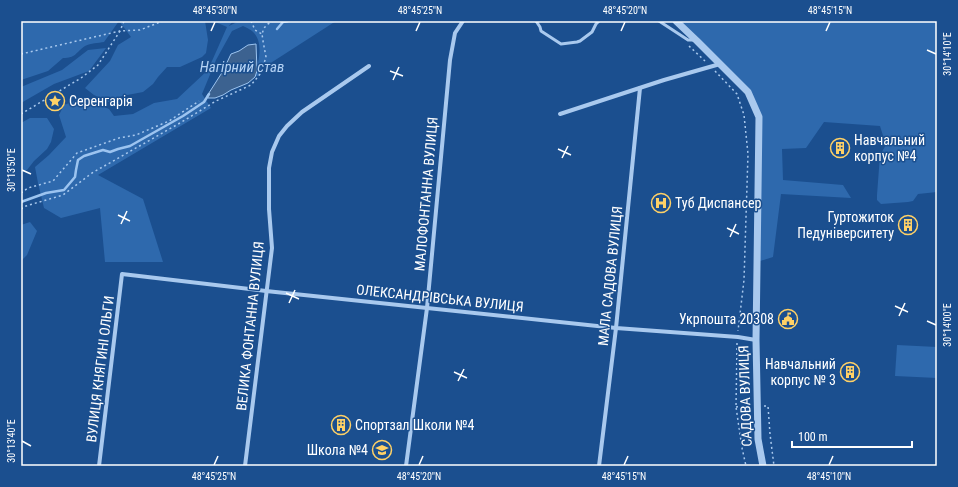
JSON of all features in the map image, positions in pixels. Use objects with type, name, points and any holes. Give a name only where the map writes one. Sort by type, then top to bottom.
[{"type":"street","name":"МАЛОФОНТАННА ВУЛИЦЯ","points":[[406,466],[427,308],[450,60],[455,33],[463,21]]},
{"type":"street","name":"САДОВА ВУЛИЦЯ","points":[[676,21],[748,92],[760,117],[756,340],[758,438],[763,466]]},
{"type":"street","points":[[560,114],[720,64]]},
{"type":"street","name":"ВЕЛИКА ФОНТАННА ВУЛИЦЯ","points":[[245,466],[272,248],[269,209],[269,168],[272,152],[279,136],[302,112],[369,66]]},
{"type":"street","name":"МАЛА САДОВА ВУЛИЦЯ","points":[[600,466],[616,328],[640,88]]},
{"type":"street","name":"ОЛЕКСАНДРІВСЬКА ВУЛИЦЯ","points":[[122,274],[266,291],[616,328],[738,337],[756,340]]},
{"type":"street","name":"ВУЛИЦЯ КНЯГИНІ ОЛЬГИ","points":[[99,466],[122,274]]},
{"type":"lane","points":[[536,21],[542,31],[561,44],[580,41],[592,32],[599,21]]},
{"type":"lane","points":[[659,21],[688,40],[697,41]]},
{"type":"path","points":[[21,114],[81,78],[98,65],[120,31],[124,21]]},
{"type":"path","points":[[21,54],[120,31],[140,30],[163,21]]},
{"type":"path","points":[[251,21],[255,30],[262,34]]},
{"type":"path","points":[[21,209],[26,206],[63,195],[92,173],[216,101],[251,86],[261,73],[266,57],[262,41],[264,28],[274,21]]},
{"type":"path","points":[[685,42],[712,67],[737,94],[744,115],[748,154],[744,280],[738,337],[736,407],[746,466]]},
{"type":"path","points":[[21,193],[28,188],[53,181],[77,153],[119,138],[136,135],[169,121],[199,101]]},
{"type":"shaded area","points":[[21,21],[119,21],[104,42],[85,46],[73,56],[63,58],[48,71],[21,80]]},
{"type":"shaded area","points":[[119,21],[205,21],[208,40],[206,53],[202,57],[180,67],[167,67],[153,84],[143,92],[122,96],[109,102],[94,95],[85,88],[110,61],[118,45],[131,37]]},
{"type":"shaded area","points":[[213,21],[233,21],[229,26],[239,21],[336,21],[266,66],[259,76],[255,76],[260,48],[257,37],[252,31],[243,26],[232,31],[216,60],[202,94],[211,108],[98,175],[143,199],[163,262],[105,262],[100,208],[61,218],[44,208],[35,167],[66,137],[59,115],[64,105],[83,98],[109,109],[114,116],[133,114],[154,103],[177,99],[208,70],[227,27]]},
{"type":"shaded area","points":[[676,21],[937,21],[937,192],[918,194],[913,201],[881,204],[877,200],[880,155],[886,145],[880,126],[824,122],[806,148],[782,149],[783,180],[843,185],[851,198],[781,194],[773,257],[757,262],[759,117],[748,92]]},
{"type":"shaded area","points":[[106,48],[89,71],[54,84],[21,103],[21,87],[62,70],[88,50]]},
{"type":"shaded area","points":[[30,118],[47,118],[54,129],[51,142],[47,149],[27,170],[21,173],[21,123]]},
{"type":"shaded area","points":[[30,222],[37,231],[27,255],[21,261],[21,225]]},
{"type":"shaded area","points":[[897,345],[937,347],[937,378],[895,376]]},
{"type":"water","name":"Нагірний став","points":[[256,44],[257,71],[255,77],[248,83],[223,95],[215,98],[208,98],[207,96],[223,71],[231,54],[248,45]]},
{"type":"waterway","points":[[277,29],[283,22],[288,21]]},
{"type":"waterway","points":[[21,202],[46,193],[64,190],[75,177],[78,160],[84,156],[103,150],[110,152],[130,146],[183,116],[204,102],[209,94]]},
{"type":"place","name":"Серенгарія","points":[[55,101]]},
{"type":"place","name":"Навчальний корпус №4","points":[[840,148]]},
{"type":"place","name":"Туб Диспансер","points":[[661,203]]},
{"type":"place","name":"Гуртожиток Педуніверситету","points":[[908,225]]},
{"type":"place","name":"Укрпошта 20308","points":[[788,319]]},
{"type":"place","name":"Навчальний корпус № 3","points":[[850,372]]},
{"type":"place","name":"Спортзал Школи №4","points":[[341,425]]},
{"type":"place","name":"Школа №4","points":[[382,450]]}]
